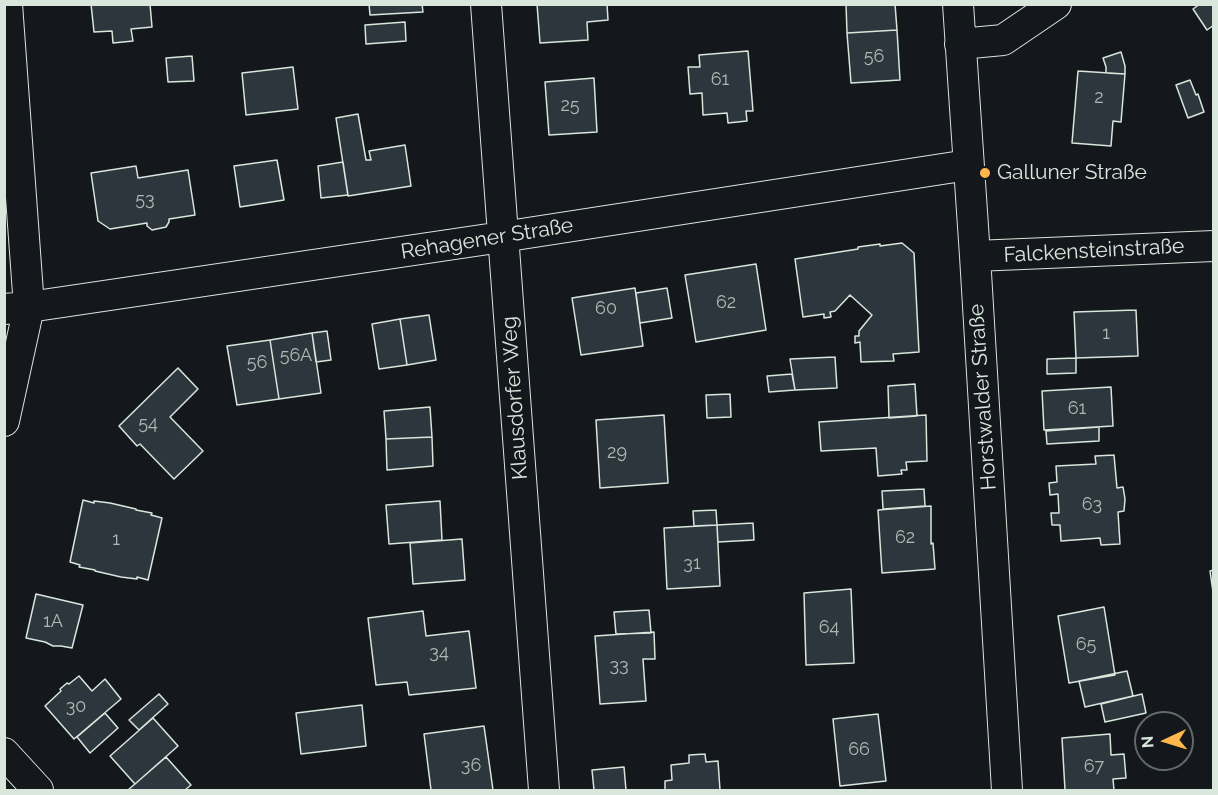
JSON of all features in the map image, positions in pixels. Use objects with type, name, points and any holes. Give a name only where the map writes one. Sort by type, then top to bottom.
[{"type":"street","points":[[4,421],[17,308],[7,4]]},
{"type":"street","name":"Klausdorfer Weg","points":[[486,4],[544,790]]},
{"type":"street","name":"Horstwalder Straße","points":[[958,4],[1007,790]]},
{"type":"street","points":[[960,44],[1003,40],[1056,4]]},
{"type":"street","name":"Rehagener Straße","points":[[17,308],[502,237],[968,165]]},
{"type":"street","name":"Falckensteinstraße","points":[[975,256],[1214,246]]},
{"type":"street","points":[[4,753],[38,790]]},
{"type":"building","points":[[91,4],[150,4],[152,27],[131,29],[133,41],[113,43],[112,31],[94,32]]},
{"type":"building","points":[[369,4],[422,4],[423,12],[370,15]]},
{"type":"building","points":[[537,4],[607,4],[608,20],[587,22],[588,40],[540,43]]},
{"type":"building","points":[[846,4],[895,4],[897,30],[847,33]]},
{"type":"building","points":[[1200,4],[1214,4],[1214,25],[1207,30],[1193,9]]},
{"type":"building","points":[[405,22],[406,41],[366,44],[365,25]]},
{"type":"building","points":[[897,30],[900,80],[851,83],[847,33]]},
{"type":"building","points":[[748,51],[753,111],[746,111],[747,121],[728,123],[727,113],[703,115],[702,93],[690,94],[688,67],[700,67],[699,55]]},
{"type":"building","points":[[1121,52],[1125,74],[1106,73],[1103,58]]},
{"type":"building","points":[[192,56],[194,81],[168,82],[166,58]]},
{"type":"building","points":[[293,67],[298,109],[246,115],[242,73]]},
{"type":"building","points":[[1078,71],[1125,74],[1121,122],[1113,121],[1111,146],[1072,143]]},
{"type":"building","points":[[594,78],[597,132],[549,135],[545,82]]},
{"type":"building","points":[[1190,80],[1204,112],[1188,118],[1176,85]]},
{"type":"building","points":[[358,114],[366,160],[371,160],[369,151],[405,145],[411,186],[348,196],[336,118]]},
{"type":"building","points":[[277,160],[284,200],[240,207],[234,166]]},
{"type":"building","points":[[343,162],[348,195],[321,198],[318,166]]},
{"type":"building","points":[[136,166],[138,178],[188,170],[195,215],[169,219],[166,227],[152,230],[147,223],[110,229],[98,221],[91,173]]},
{"type":"building","points":[[902,243],[914,253],[919,352],[893,354],[894,361],[861,362],[860,342],[855,343],[855,336],[859,336],[859,331],[872,315],[850,295],[835,311],[830,312],[831,317],[824,318],[824,314],[803,317],[795,259],[858,249],[858,247]]},
{"type":"building","points":[[756,264],[766,330],[696,342],[685,275]]},
{"type":"building","points":[[635,288],[643,346],[581,355],[572,298]]},
{"type":"building","points":[[667,288],[672,318],[640,323],[636,293]]},
{"type":"building","points":[[1136,310],[1138,356],[1076,358],[1074,312]]},
{"type":"building","points":[[429,315],[436,360],[407,365],[400,319]]},
{"type":"building","points":[[400,319],[407,365],[379,369],[372,324]]},
{"type":"building","points":[[327,331],[331,360],[316,362],[312,333]]},
{"type":"building","points":[[312,333],[321,393],[279,399],[270,340]]},
{"type":"building","points":[[270,340],[279,399],[237,405],[227,346]]},
{"type":"building","points":[[835,357],[837,388],[795,390],[790,359]]},
{"type":"building","points":[[1076,358],[1076,373],[1047,374],[1047,359]]},
{"type":"building","points":[[178,368],[198,389],[170,417],[203,451],[174,479],[140,444],[137,446],[119,426]]},
{"type":"building","points":[[792,374],[795,390],[769,392],[767,376]]},
{"type":"building","points":[[915,384],[917,416],[889,418],[888,386]]},
{"type":"building","points":[[1111,387],[1113,426],[1044,430],[1042,391]]},
{"type":"building","points":[[730,394],[731,417],[707,418],[706,395]]},
{"type":"building","points":[[430,407],[432,437],[386,439],[384,411]]},
{"type":"building","points":[[664,415],[668,483],[600,488],[596,420]]},
{"type":"building","points":[[926,415],[927,461],[906,462],[907,470],[901,470],[902,474],[878,476],[876,448],[821,451],[819,422]]},
{"type":"building","points":[[1099,427],[1099,441],[1047,444],[1046,431]]},
{"type":"building","points":[[432,437],[433,466],[387,470],[386,439]]},
{"type":"building","points":[[1114,455],[1117,488],[1123,487],[1125,499],[1124,511],[1118,512],[1120,544],[1101,545],[1100,538],[1061,541],[1060,525],[1052,525],[1051,513],[1059,513],[1058,494],[1050,495],[1049,483],[1057,482],[1056,466],[1096,464],[1095,456]]},
{"type":"building","points":[[924,489],[925,506],[883,509],[882,491]]},
{"type":"building","points":[[83,500],[110,503],[152,513],[151,515],[162,518],[148,580],[95,571],[70,562]]},
{"type":"building","points":[[440,501],[442,540],[389,544],[386,505]]},
{"type":"building","points":[[931,506],[931,544],[933,543],[935,569],[882,573],[878,510]]},
{"type":"building","points":[[716,510],[717,525],[694,526],[693,511]]},
{"type":"building","points":[[753,523],[754,540],[718,542],[717,525]]},
{"type":"building","points":[[717,525],[720,586],[667,589],[664,528]]},
{"type":"building","points":[[462,539],[465,580],[413,584],[410,543]]},
{"type":"building","points":[[1214,570],[1214,599],[1210,571]]},
{"type":"building","points":[[851,589],[854,663],[806,665],[804,593]]},
{"type":"building","points":[[36,594],[83,605],[72,648],[53,646],[26,638]]},
{"type":"building","points":[[1104,607],[1115,675],[1069,683],[1058,616]]},
{"type":"building","points":[[649,610],[651,633],[616,634],[614,612]]},
{"type":"building","points":[[423,611],[426,636],[469,631],[476,688],[409,695],[407,682],[376,685],[368,618]]},
{"type":"building","points":[[654,632],[655,659],[643,659],[646,701],[600,704],[595,636]]},
{"type":"building","points":[[1127,671],[1133,696],[1085,707],[1079,681]]},
{"type":"building","points":[[79,676],[92,691],[105,679],[121,699],[74,739],[45,706],[61,691],[60,689]]},
{"type":"building","points":[[159,694],[168,704],[139,730],[129,720]]},
{"type":"building","points":[[1142,694],[1146,711],[1134,711],[1134,716],[1105,722],[1101,704]]},
{"type":"building","points":[[362,705],[366,746],[301,754],[296,713]]},
{"type":"building","points":[[105,713],[118,728],[90,753],[77,737]]},
{"type":"building","points":[[878,714],[886,781],[840,786],[833,719]]},
{"type":"building","points":[[153,718],[178,746],[135,784],[110,756]]},
{"type":"building","points":[[484,726],[493,790],[431,790],[424,734]]},
{"type":"building","points":[[1110,734],[1111,755],[1124,754],[1126,778],[1113,779],[1114,790],[1065,790],[1062,738]]},
{"type":"building","points":[[705,754],[706,762],[718,761],[720,790],[665,790],[665,781],[672,780],[671,765],[689,763],[689,755]]},
{"type":"building","points":[[166,757],[191,785],[185,790],[128,790]]},
{"type":"building","points":[[624,767],[626,790],[594,790],[592,770]]},
{"type":"place","name":"Galluner Straße","points":[[985,173]]}]
